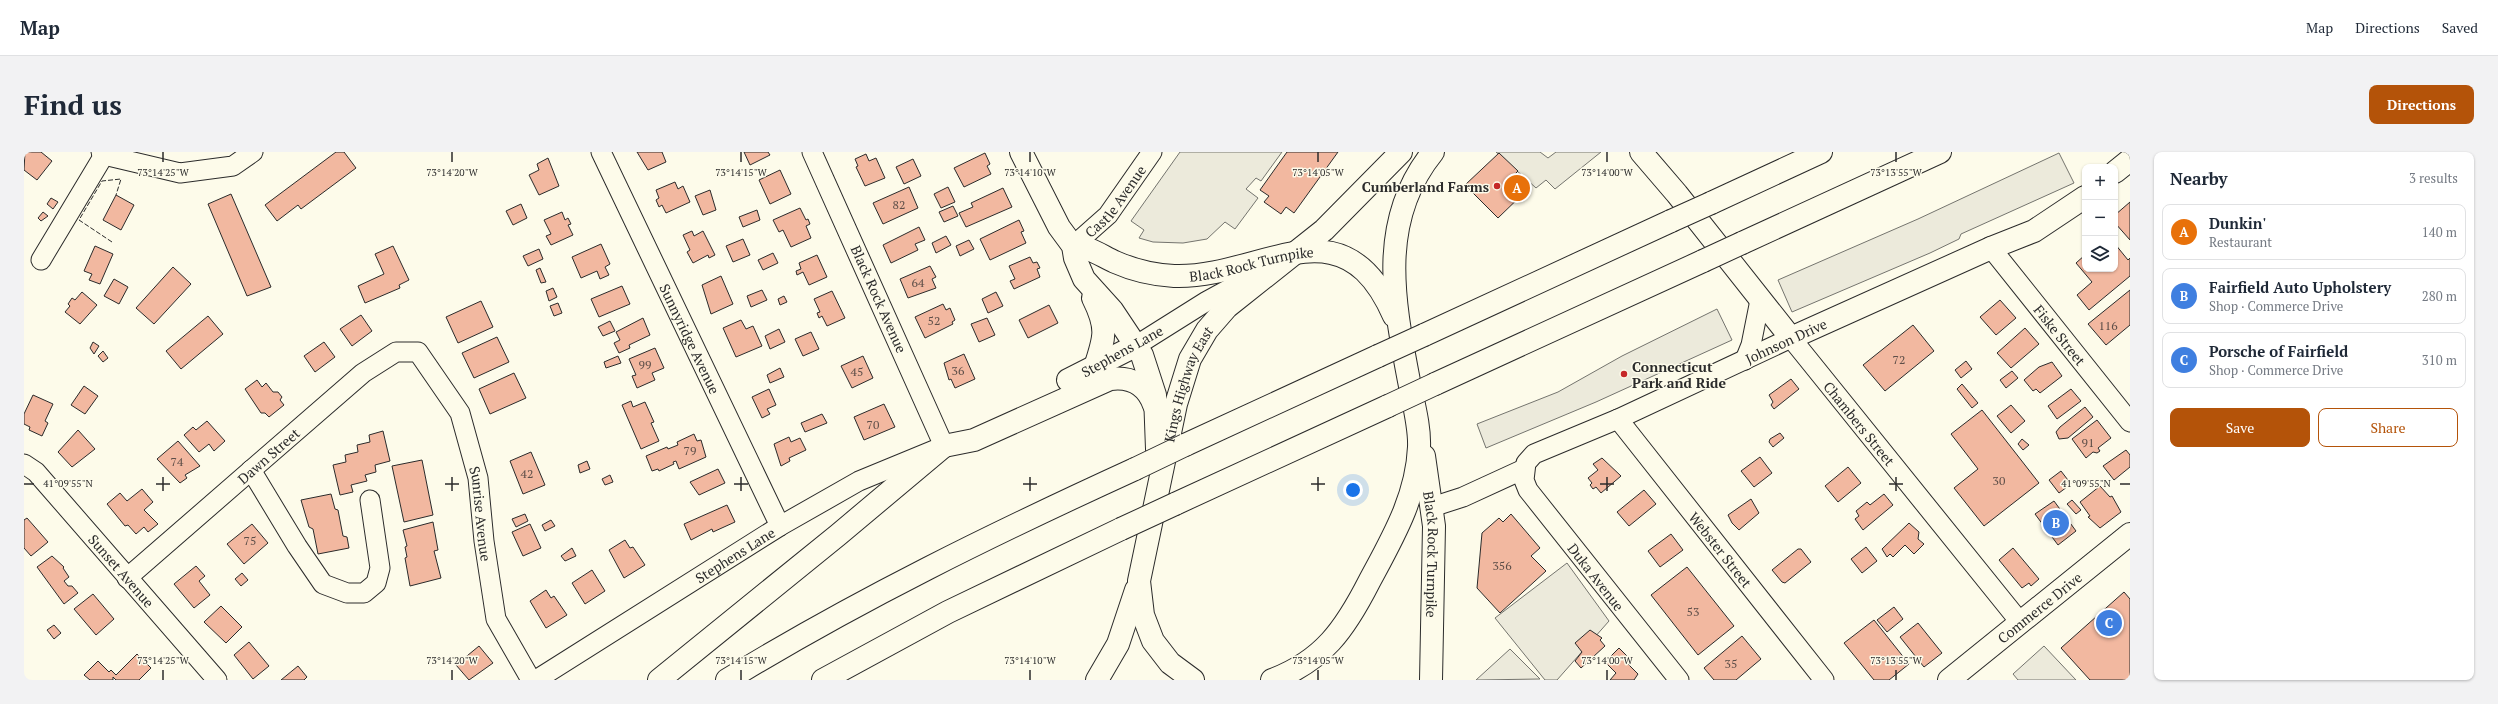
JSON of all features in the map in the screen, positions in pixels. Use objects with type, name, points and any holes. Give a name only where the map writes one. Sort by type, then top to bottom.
[{"type":"main road","points":[[1021,152],[1059,226],[1073,246],[1075,258],[1101,313],[1105,327],[1104,338],[1095,367]]},
{"type":"main road","name":"Kings Highway East","points":[[1193,680],[1170,663],[1153,640],[1143,615],[1139,581],[1166,499],[1180,387],[1198,344],[1207,330],[1227,307],[1324,230],[1401,152]]},
{"type":"main road","points":[[1272,680],[1313,659],[1335,638],[1352,614],[1407,505],[1417,468],[1418,430],[1398,326],[1393,282],[1396,238],[1409,195],[1433,152]]},
{"type":"main road","name":"Chambers Street","points":[[1641,152],[1677,194],[1791,338]]},
{"type":"main road","points":[[727,680],[888,587],[981,540],[1821,152]]},
{"type":"main road","points":[[823,680],[955,608],[1121,529],[1166,499],[1388,406],[1940,152]]},
{"type":"main road","points":[[2118,170],[2130,160]]},
{"type":"main road","name":"Johnson Drive","points":[[1791,338],[1991,248],[2034,231],[2082,199]]},
{"type":"main road","name":"Black Rock Turnpike","points":[[1073,246],[1094,250],[1129,267],[1174,276],[1203,274],[1298,252],[1333,252],[1352,262],[1368,276],[1385,298],[1398,326]]},
{"type":"main road","points":[[1084,279],[1112,310],[1137,344],[1148,368],[1156,410],[1166,499]]},
{"type":"main road","name":"Stephens Lane","points":[[944,446],[966,429],[1095,367],[1137,344]]},
{"type":"main road","name":"Stephens Lane","points":[[944,446],[974,440],[1110,379],[1124,378],[1137,383],[1148,393],[1156,410]]},
{"type":"main road","name":"Black Rock Turnpike","points":[[1418,430],[1432,507],[1434,546],[1431,680]]},
{"type":"main road","points":[[659,680],[838,535],[944,446]]},
{"type":"main road","name":"Commerce Drive","points":[[1949,680],[2130,534]]},
{"type":"main road","points":[[1097,680],[1118,644],[1139,581]]},
{"type":"street","points":[[41,260],[102,153],[180,173],[234,166],[253,152]]},
{"type":"street","name":"Sunnyridge Avenue","points":[[601,152],[780,526]]},
{"type":"street","name":"Black Rock Avenue","points":[[812,152],[944,446]]},
{"type":"street","name":"Castle Avenue","points":[[1073,246],[1108,215],[1152,152]]},
{"type":"street","name":"Fiske Street","points":[[1991,248],[2130,422]]},
{"type":"street","name":"Stephens Lane","points":[[1137,344],[1224,292],[1298,252]]},
{"type":"street","points":[[1745,360],[1751,345],[1760,300]]},
{"type":"street","name":"Johnson Drive","points":[[1432,507],[1463,497],[1524,469],[1526,463],[1534,454],[1618,418],[1791,338]]},
{"type":"street","name":"Chambers Street","points":[[1791,338],[2020,622]]},
{"type":"street","name":"Dawn Street","points":[[127,578],[363,373],[396,352],[418,352]]},
{"type":"street","name":"Sunrise Avenue","points":[[418,352],[460,413],[478,478],[484,541],[496,619],[531,680]]},
{"type":"street","name":"Webster Street","points":[[1618,418],[1824,680]]},
{"type":"street","name":"Stephens Lane","points":[[536,680],[780,526],[859,481],[944,446]]},
{"type":"street","name":"Sunset Avenue","points":[[24,464],[36,472],[217,680]]},
{"type":"street","name":"Duka Avenue","points":[[1524,469],[1528,490],[1678,680]]},
{"type":"street","points":[[251,470],[297,546],[323,584],[347,594],[364,594],[376,583],[380,568],[370,500]]},
{"type":"shaded area","points":[[1180,152],[1282,152],[1261,181],[1256,178],[1246,189],[1258,198],[1235,229],[1225,222],[1207,239],[1183,243],[1153,242],[1139,238],[1144,230],[1131,221]]},
{"type":"shaded area","points":[[1496,152],[1540,152],[1548,158],[1556,152],[1601,152],[1555,189],[1546,180],[1536,188]]},
{"type":"shaded area","points":[[2059,153],[2074,183],[1961,234],[1959,239],[1930,253],[1792,312],[1778,280],[1918,219]]},
{"type":"shaded area","name":"Connecticut Park and Ride","points":[[1717,309],[1732,340],[1596,402],[1486,448],[1477,424],[1558,392],[1622,356]]},
{"type":"shaded area","points":[[1567,563],[1609,621],[1557,680],[1545,680],[1495,618]]},
{"type":"shaded area","points":[[2044,646],[2076,680],[2018,680],[2013,674]]},
{"type":"shaded area","points":[[1510,649],[1540,679],[1476,680]]},
{"type":"building","points":[[25,152],[41,152],[52,161],[37,180],[24,170]]},
{"type":"building","points":[[336,152],[344,152],[356,168],[301,209],[298,205],[277,221],[265,205]]},
{"type":"building","points":[[637,152],[662,152],[666,162],[648,170]]},
{"type":"building","points":[[744,152],[768,152],[770,155],[750,165]]},
{"type":"building","points":[[1287,152],[1338,152],[1294,213],[1286,207],[1281,214],[1264,202],[1269,196],[1260,190]]},
{"type":"building","points":[[985,153],[990,164],[987,166],[991,174],[964,187],[954,168]]},
{"type":"building","name":"Cumberland Farms","points":[[1499,153],[1518,171],[1515,174],[1529,188],[1498,218],[1465,185]]},
{"type":"building","points":[[866,154],[869,161],[876,158],[885,178],[865,186],[856,167],[858,166],[855,159]]},
{"type":"building","points":[[548,158],[559,186],[539,195],[529,175],[539,170],[537,164]]},
{"type":"building","points":[[913,159],[921,176],[904,184],[896,167]]},
{"type":"building","points":[[780,170],[791,194],[770,204],[759,180]]},
{"type":"building","points":[[675,182],[678,189],[683,186],[690,202],[666,213],[662,205],[659,207],[656,200],[659,198],[656,190]]},
{"type":"building","points":[[909,187],[918,208],[883,224],[873,203]]},
{"type":"building","points":[[948,187],[955,202],[941,208],[934,194]]},
{"type":"building","points":[[1003,188],[1012,207],[966,227],[959,213],[973,207],[971,203]]},
{"type":"building","points":[[710,190],[716,210],[703,215],[695,196]]},
{"type":"building","points":[[231,194],[271,287],[247,296],[208,204]]},
{"type":"building","points":[[116,195],[134,205],[121,230],[103,220]]},
{"type":"building","points":[[51,198],[58,202],[53,209],[47,204]]},
{"type":"building","points":[[2130,202],[2130,240],[2118,226],[2118,212]]},
{"type":"building","points":[[521,204],[527,218],[513,225],[506,211]]},
{"type":"building","points":[[953,206],[958,216],[944,222],[939,212]]},
{"type":"building","points":[[800,208],[806,220],[808,219],[810,224],[806,226],[811,238],[791,247],[783,230],[779,232],[773,220]]},
{"type":"building","points":[[757,210],[760,220],[743,227],[739,217]]},
{"type":"building","points":[[43,212],[48,216],[41,221],[38,218]]},
{"type":"building","points":[[562,212],[565,220],[568,218],[571,224],[568,225],[573,235],[551,245],[546,236],[551,234],[544,220]]},
{"type":"building","points":[[1019,220],[1024,231],[1021,232],[1026,243],[990,260],[980,239]]},
{"type":"building","points":[[919,227],[925,240],[915,244],[918,250],[891,263],[883,245]]},
{"type":"building","points":[[692,231],[694,236],[703,231],[715,255],[709,258],[708,255],[693,263],[687,252],[690,250],[683,235]]},
{"type":"building","points":[[946,236],[951,245],[936,253],[932,243]]},
{"type":"building","points":[[743,239],[750,255],[733,262],[726,246]]},
{"type":"building","points":[[969,240],[974,249],[960,256],[956,246]]},
{"type":"building","points":[[601,244],[610,264],[605,267],[609,275],[600,279],[597,271],[581,278],[572,257]]},
{"type":"building","points":[[95,246],[113,254],[100,284],[89,280],[92,274],[84,271]]},
{"type":"building","points":[[393,246],[409,280],[399,285],[400,288],[365,303],[358,286],[384,274],[375,254]]},
{"type":"building","points":[[2118,248],[2128,260],[2130,258],[2130,276],[2089,310],[2077,295],[2092,282],[2084,272],[2118,272]]},
{"type":"building","points":[[539,249],[543,259],[528,266],[523,256]]},
{"type":"building","points":[[773,253],[778,263],[763,270],[758,260]]},
{"type":"building","points":[[817,255],[827,277],[809,285],[803,272],[797,275],[796,271],[801,269],[799,263]]},
{"type":"building","points":[[1030,257],[1033,263],[1037,262],[1040,268],[1037,269],[1040,277],[1014,289],[1010,281],[1015,279],[1009,266]]},
{"type":"building","points":[[2082,258],[2082,270],[2076,263]]},
{"type":"building","points":[[930,266],[936,277],[932,279],[936,288],[908,298],[900,279]]},
{"type":"building","points":[[173,267],[191,284],[154,324],[136,308]]},
{"type":"building","points":[[540,268],[546,282],[541,283],[536,270]]},
{"type":"building","points":[[721,276],[733,304],[711,314],[702,285]]},
{"type":"building","points":[[114,279],[128,287],[119,304],[104,296]]},
{"type":"building","points":[[622,286],[630,304],[599,317],[591,299]]},
{"type":"building","points":[[553,288],[557,297],[549,301],[546,291]]},
{"type":"building","points":[[762,290],[767,300],[751,307],[747,296]]},
{"type":"building","points":[[2130,290],[2130,325],[2106,345],[2088,324]]},
{"type":"building","points":[[832,291],[845,318],[827,326],[822,316],[819,318],[817,313],[820,312],[814,299]]},
{"type":"building","points":[[82,292],[97,305],[80,324],[65,312],[70,306],[68,304],[72,298],[75,300]]},
{"type":"building","points":[[996,292],[1003,306],[988,313],[982,299]]},
{"type":"building","points":[[784,296],[787,302],[780,305],[778,299]]},
{"type":"building","points":[[2000,300],[2016,318],[1996,335],[1980,317]]},
{"type":"building","points":[[481,301],[493,327],[458,343],[446,317]]},
{"type":"building","points":[[558,303],[562,313],[554,316],[550,306]]},
{"type":"building","points":[[943,304],[946,310],[950,308],[955,320],[952,322],[953,324],[925,338],[915,317]]},
{"type":"building","points":[[1049,305],[1058,323],[1028,338],[1019,320]]},
{"type":"building","points":[[361,315],[372,331],[352,346],[340,329]]},
{"type":"building","points":[[208,316],[223,334],[181,369],[166,351]]},
{"type":"building","points":[[643,318],[650,335],[629,345],[630,348],[619,353],[614,343],[620,340],[616,332]]},
{"type":"building","points":[[987,318],[995,335],[979,342],[971,324]]},
{"type":"building","points":[[741,320],[746,329],[753,326],[762,346],[736,357],[723,328]]},
{"type":"building","points":[[610,321],[615,331],[603,336],[598,327]]},
{"type":"building","points":[[1913,325],[1934,351],[1885,391],[1863,365]]},
{"type":"building","points":[[2025,328],[2039,344],[2011,368],[1997,353]]},
{"type":"building","points":[[779,329],[785,342],[770,349],[765,336]]},
{"type":"building","points":[[811,332],[819,349],[803,356],[795,339]]},
{"type":"building","points":[[497,337],[509,362],[474,378],[462,353]]},
{"type":"building","points":[[93,342],[99,346],[94,354],[90,348]]},
{"type":"building","points":[[324,342],[335,357],[315,372],[304,356]]},
{"type":"building","points":[[655,348],[664,368],[652,373],[655,380],[637,388],[632,376],[636,375],[629,359]]},
{"type":"building","points":[[103,351],[108,358],[103,362],[98,356]]},
{"type":"building","points":[[964,354],[975,379],[955,388],[951,379],[949,380],[944,363]]},
{"type":"building","points":[[618,356],[621,363],[606,368],[604,362]]},
{"type":"building","points":[[863,356],[873,378],[852,388],[841,366]]},
{"type":"building","points":[[1966,361],[1972,369],[1961,378],[1955,370]]},
{"type":"building","points":[[2052,362],[2062,376],[2040,393],[2036,389],[2033,391],[2024,380],[2039,367]]},
{"type":"building","points":[[780,368],[784,377],[770,383],[767,375]]},
{"type":"building","points":[[2012,371],[2018,378],[2006,388],[2000,380]]},
{"type":"building","points":[[514,373],[526,398],[490,414],[479,389]]},
{"type":"building","points":[[1791,379],[1799,389],[1774,409],[1771,405],[1773,402],[1769,395]]},
{"type":"building","points":[[257,380],[262,387],[266,383],[273,392],[278,392],[282,397],[280,400],[284,405],[269,417],[265,413],[261,413],[245,389]]},
{"type":"building","points":[[1962,384],[1978,403],[1972,408],[1957,389]]},
{"type":"building","points":[[84,386],[98,396],[85,414],[71,405]]},
{"type":"building","points":[[769,389],[776,405],[767,409],[770,414],[762,418],[752,397]]},
{"type":"building","points":[[2071,389],[2081,401],[2057,419],[2048,406]]},
{"type":"building","points":[[33,395],[53,404],[45,421],[48,423],[42,436],[29,430],[30,427],[24,424],[24,414]]},
{"type":"building","points":[[631,401],[633,407],[645,402],[654,422],[651,423],[659,441],[641,449],[622,405]]},
{"type":"building","points":[[884,404],[895,427],[864,440],[854,417]]},
{"type":"building","points":[[2011,405],[2025,421],[2011,433],[1997,416]]},
{"type":"building","points":[[2085,407],[2093,417],[2068,438],[2059,439],[2056,432],[2060,427]]},
{"type":"building","points":[[1982,410],[2039,483],[1984,526],[1954,488],[1978,469],[1951,434]]},
{"type":"building","points":[[822,414],[827,423],[805,432],[801,423]]},
{"type":"building","points":[[2097,420],[2111,438],[2098,448],[2100,451],[2097,453],[2093,452],[2086,458],[2072,439]]},
{"type":"building","points":[[207,421],[225,441],[214,451],[209,444],[199,452],[184,435],[193,427],[196,430]]},
{"type":"building","points":[[78,430],[95,449],[72,467],[58,452]]},
{"type":"building","points":[[383,431],[390,461],[375,465],[376,472],[365,475],[367,481],[351,485],[353,492],[340,495],[333,465],[346,462],[345,455],[358,452],[357,445],[370,442],[369,435]]},
{"type":"building","points":[[1780,433],[1784,438],[1773,447],[1769,442],[1770,439]]},
{"type":"building","points":[[694,434],[697,441],[701,440],[706,457],[679,469],[676,461],[673,462],[674,464],[659,471],[658,469],[652,471],[646,456],[667,447],[668,449],[678,445],[677,442]]},
{"type":"building","points":[[789,437],[791,442],[800,438],[806,450],[789,458],[790,461],[781,466],[774,444]]},
{"type":"building","points":[[2022,439],[2029,445],[2023,450],[2018,444]]},
{"type":"building","points":[[178,441],[200,466],[185,475],[187,478],[180,483],[157,459]]},
{"type":"building","points":[[2126,450],[2130,455],[2130,467],[2114,480],[2103,466]]},
{"type":"building","points":[[531,452],[545,485],[523,494],[510,461]]},
{"type":"building","points":[[1760,457],[1772,473],[1754,487],[1741,471]]},
{"type":"building","points":[[1602,458],[1621,476],[1601,493],[1596,487],[1593,489],[1590,485],[1592,483],[1588,478],[1598,470],[1593,464]]},
{"type":"building","points":[[422,460],[433,515],[404,522],[392,466]]},
{"type":"building","points":[[587,461],[590,469],[580,473],[578,465]]},
{"type":"building","points":[[1848,467],[1861,483],[1838,502],[1825,486]]},
{"type":"building","points":[[718,469],[725,483],[699,495],[690,482]]},
{"type":"building","points":[[2061,471],[2071,484],[2059,493],[2049,480]]},
{"type":"building","points":[[610,475],[613,482],[605,485],[602,479]]},
{"type":"building","points":[[2100,486],[2110,497],[2112,496],[2121,512],[2100,528],[2088,517],[2090,516],[2080,502]]},
{"type":"building","points":[[142,489],[153,502],[144,510],[158,524],[148,532],[144,527],[136,534],[128,525],[125,526],[107,504],[120,493],[127,501]]},
{"type":"building","points":[[1644,490],[1656,504],[1629,526],[1617,512]]},
{"type":"building","points":[[331,494],[335,509],[338,510],[343,536],[347,537],[349,548],[318,554],[313,529],[309,527],[301,500]]},
{"type":"building","points":[[1884,494],[1893,505],[1863,530],[1855,519],[1859,516],[1856,511],[1867,502],[1870,505]]},
{"type":"building","points":[[1751,499],[1759,513],[1739,530],[1732,523],[1728,515]]},
{"type":"building","points":[[2072,500],[2081,510],[2076,514],[2067,504]]},
{"type":"building","points":[[2054,501],[2076,531],[2058,545],[2035,514]]},
{"type":"building","points":[[727,505],[735,522],[713,532],[712,529],[691,540],[684,524]]},
{"type":"building","points":[[525,514],[528,521],[516,527],[512,519]]},
{"type":"building","points":[[1511,514],[1540,548],[1531,556],[1546,571],[1500,613],[1477,588],[1482,533],[1499,518],[1503,522]]},
{"type":"building","points":[[27,518],[48,542],[31,556],[24,548],[24,520]]},
{"type":"building","points":[[551,520],[555,526],[545,531],[542,525]]},
{"type":"building","points":[[433,522],[438,550],[434,551],[441,578],[410,586],[405,558],[407,557],[405,547],[407,546],[403,530]]},
{"type":"building","points":[[1909,523],[1919,532],[1918,539],[1924,544],[1914,554],[1905,545],[1893,557],[1890,554],[1887,557],[1882,549]]},
{"type":"building","points":[[252,524],[268,543],[244,564],[227,544]]},
{"type":"building","points":[[530,524],[541,548],[523,556],[512,532]]},
{"type":"building","points":[[1671,534],[1683,550],[1660,567],[1648,551]]},
{"type":"building","points":[[625,540],[630,548],[633,547],[645,565],[624,578],[609,550]]},
{"type":"building","points":[[1866,547],[1877,561],[1862,573],[1851,559]]},
{"type":"building","points":[[572,548],[576,556],[565,561],[561,556]]},
{"type":"building","points":[[2013,548],[2039,579],[2031,586],[2029,583],[2022,588],[1999,560]]},
{"type":"building","points":[[1798,549],[1801,549],[1811,562],[1785,583],[1782,582],[1772,570]]},
{"type":"building","points":[[52,556],[64,567],[63,568],[69,577],[64,581],[68,586],[72,586],[78,593],[64,604],[37,567]]},
{"type":"building","points":[[196,566],[205,576],[199,581],[210,595],[194,608],[174,584]]},
{"type":"building","points":[[1687,567],[1734,626],[1698,655],[1651,595]]},
{"type":"building","points":[[592,570],[605,591],[585,604],[572,583]]},
{"type":"building","points":[[242,573],[248,580],[241,586],[235,579]]},
{"type":"building","points":[[546,590],[551,598],[554,596],[567,615],[546,628],[530,601]]},
{"type":"building","points":[[2124,592],[2130,599],[2130,680],[2090,680],[2061,648]]},
{"type":"building","points":[[93,594],[114,619],[96,635],[74,609]]},
{"type":"building","points":[[221,606],[242,627],[226,643],[204,622]]},
{"type":"building","points":[[1894,607],[1903,619],[1887,632],[1877,620]]},
{"type":"building","points":[[1874,620],[1909,664],[1889,680],[1874,680],[1844,643]]},
{"type":"building","points":[[1918,623],[1942,653],[1924,667],[1900,637]]},
{"type":"building","points":[[54,625],[61,633],[54,639],[47,630]]},
{"type":"building","points":[[1590,630],[1602,638],[1600,640],[1605,646],[1581,668],[1575,661],[1582,652],[1575,643]]},
{"type":"building","points":[[1742,636],[1761,659],[1736,680],[1714,680],[1704,668]]},
{"type":"building","points":[[249,642],[269,666],[253,679],[234,655]]},
{"type":"building","points":[[479,646],[493,663],[469,680],[456,665]]},
{"type":"building","points":[[1619,648],[1629,658],[1625,661],[1638,674],[1634,680],[1610,680],[1616,673],[1605,662]]},
{"type":"building","points":[[137,654],[151,668],[139,680],[116,680],[113,677],[113,680],[90,680],[84,675],[98,661],[109,672],[111,670],[116,675]]},
{"type":"building","points":[[298,666],[307,677],[304,680],[281,680]]},
{"type":"fence","points":[[112,242],[79,220],[102,181],[121,179],[116,195]]},
{"type":"place","name":"Cumberland Farms","points":[[1497,186]]},
{"type":"place","name":"Dunkin'","points":[[1517,188]]},
{"type":"place","name":"Connecticut Park and Ride","points":[[1624,374]]},
{"type":"place","name":"Fairfield Auto Upholstery","points":[[2056,523]]},
{"type":"place","name":"Porsche of Fairfield","points":[[2109,623]]}]
